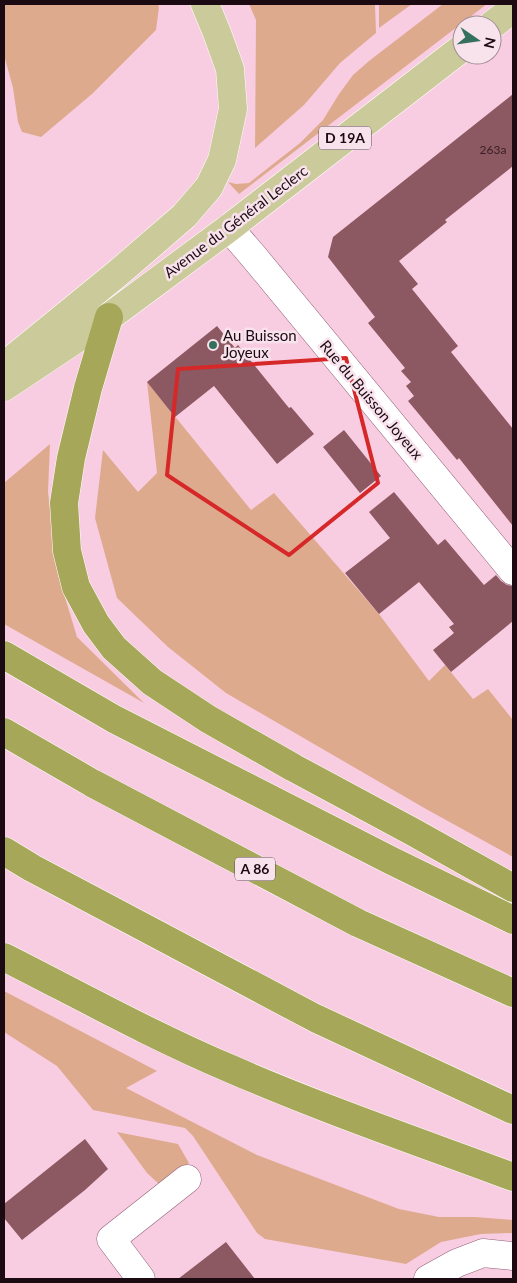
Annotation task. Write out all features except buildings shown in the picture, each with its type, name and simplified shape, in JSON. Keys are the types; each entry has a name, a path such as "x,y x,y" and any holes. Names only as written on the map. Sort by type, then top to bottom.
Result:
{"highway":[{"path":"109,317 86,395 71,458 64,503 67,551 76,587 96,624 114,648 152,682 208,719 513,888"},
{"path":"4,655 114,719 392,861 513,920"},
{"name":"A 86","path":"4,732 92,783 358,923 513,993"},
{"path":"4,851 32,868 314,1018 513,1110"},
{"path":"4,957 142,1028 231,1070 344,1116 513,1177"}],"main road":[{"path":"4,366 184,216 209,187 222,160 233,109 230,69 205,4"},
{"path":"502,17 513,8"},
{"name":"Avenue du Général Leclerc","path":"4,386 109,317 229,228 452,56"}],"street":[{"name":"Rue du Buisson Joyeux","path":"229,228 513,571"},
{"path":"141,1279 111,1239 187,1179"},
{"path":"428,1279 483,1253 513,1256"}],"highlighted area":[{"path":"346,358 378,483 289,555 167,475 178,369"}],"shaded area":[{"path":"4,4 158,4 159,7 156,30 92,94 41,137 22,132 18,122 13,88 4,55"},
{"path":"249,4 375,4 376,33 340,63 304,105 255,148 256,20"},
{"path":"379,4 412,4 379,28"},
{"path":"443,4 487,4 473,15 452,15 452,31 239,194 228,182 236,184 249,183 300,143 323,120 353,75"},
{"path":"147,382 251,510 274,493 379,614 429,681 445,665 473,699 488,689 513,720 513,857 226,693 168,647 117,598 95,518 103,450 138,492 157,473"},
{"path":"50,444 48,492 58,574 77,637 144,703 4,624 4,483"},
{"path":"4,991 157,1071 126,1088 257,1155 399,1209 439,1217 513,1220 513,1233 481,1234 441,1242 406,1264 265,1239 257,1233 193,1136 185,1128 93,1110 57,1066 4,1032"},
{"path":"117,1132 178,1144 189,1163 160,1185 147,1173"}],"place":[{"name":"Au Buisson Joyeux","path":"213,345"}]}
